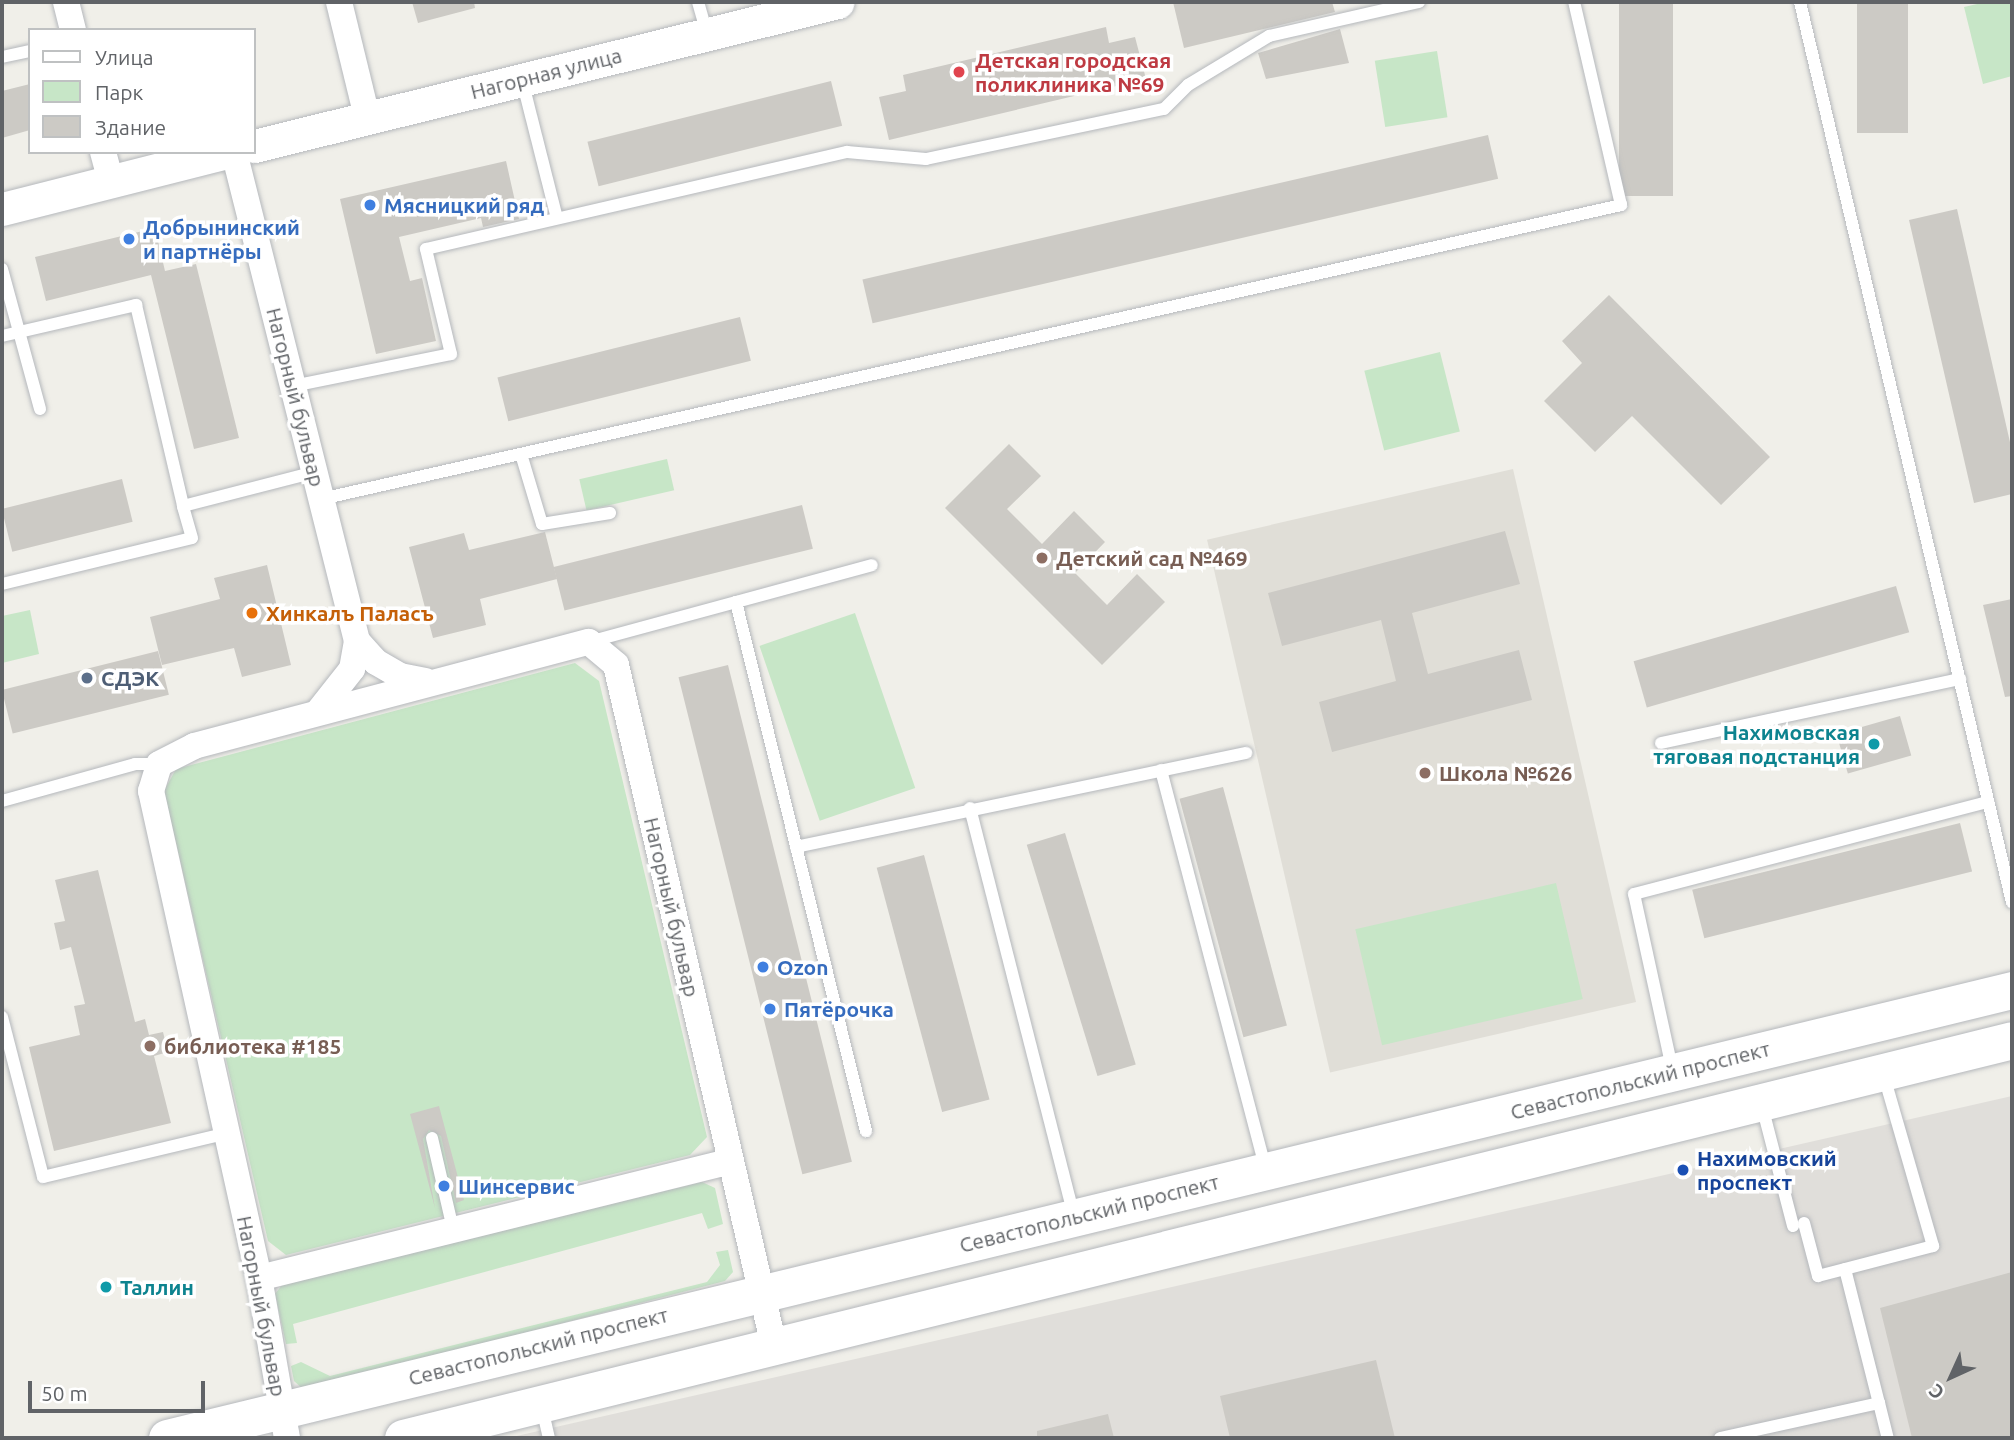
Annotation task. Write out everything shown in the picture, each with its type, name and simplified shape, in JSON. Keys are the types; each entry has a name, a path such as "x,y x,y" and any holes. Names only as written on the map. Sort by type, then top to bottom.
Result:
{"main road":[{"name":"Севастопольский проспект","path":"167,1438 284,1424 761,1293 2012,990"},
{"path":"403,1438 545,1422 774,1346 2012,1040"}],"street":[{"path":"66,2 72,28"},
{"path":"339,2 367,117"},
{"name":"Нагорная улица","path":"256,145 838,2"},
{"path":"2,209 107,167 212,154"},
{"name":"Нагорный бульвар","path":"235,154 357,641 352,669 317,712"},
{"path":"357,641 376,662 400,676 427,681"},
{"path":"159,764 194,746 427,681 590,642"},
{"name":"Нагорный бульвар","path":"590,642 616,666 774,1346"},
{"name":"Нагорный бульвар","path":"159,764 151,791 259,1278 284,1424"},
{"path":"259,1278 731,1161"}],"lane":[{"path":"698,2 707,34"},
{"path":"293,386 451,354 426,249 847,152 926,159 1164,109 1188,85 1269,36 1419,2"},
{"path":"321,499 1621,205 1574,2"},
{"path":"1800,2 2012,902"},
{"path":"2,57 28,51"},
{"path":"522,79 557,218"},
{"path":"2,269 40,410"},
{"path":"2,336 136,305 192,538 2,583"},
{"path":"521,454 542,524 610,513"},
{"path":"183,506 315,472"},
{"path":"590,642 872,565"},
{"path":"736,602 866,1131"},
{"path":"1661,743 1959,679"},
{"path":"796,847 970,808 1246,753"},
{"path":"2,802 135,764 159,764"},
{"path":"1161,770 1266,1170"},
{"path":"1673,1072 1634,894 1988,802"},
{"path":"970,808 1074,1217"},
{"path":"2,1017 43,1177 227,1133"},
{"path":"1761,1102 1798,1224 1818,1276 1933,1246 1883,1072"},
{"path":"432,1138 453,1229"},
{"path":"1846,1269 1888,1438"},
{"path":"1720,1438 1879,1403"}],"shaded area":[{"name":"Школа №626","path":"1513,469 1636,1002 1330,1073 1207,540"},
{"path":"2012,1096 2012,1438 508,1438 547,1429"}],"green space":[{"path":"1986,2 2012,2 2012,76 1983,84 1964,7"},
{"path":"1437,51 1447,117 1385,127 1375,61"},
{"path":"1440,352 1460,432 1384,450 1364,371"},
{"path":"667,459 674,490 587,510 579,479"},
{"path":"30,610 39,654 2,663 2,616"},
{"path":"855,613 915,788 820,821 760,646"},
{"path":"575,663 599,681 707,1137 690,1155 286,1255 268,1241 164,791 176,769"},
{"path":"1556,883 1583,999 1382,1045 1355,929"},
{"path":"702,1182 715,1188 723,1224 708,1229 702,1213 293,1324 297,1343 286,1344 275,1294 282,1285"},
{"path":"728,1250 733,1272 725,1281 304,1390 294,1381 291,1366 301,1362 330,1376 707,1282 720,1265 716,1252"}],"building":[{"path":"412,2 474,2 475,8 418,23"},
{"path":"1173,2 1332,2 1335,12 1184,48"},
{"path":"1619,2 1673,2 1673,196 1619,196"},
{"path":"1857,2 1908,2 1908,133 1857,133"},
{"path":"1106,27 1109,43 1135,37 1146,79 889,140 879,97 906,91 903,75"},
{"path":"1340,29 1349,63 1266,79 1258,53"},
{"path":"831,81 842,126 599,186 587,142"},
{"path":"28,84 28,131 2,138 2,91"},
{"path":"1488,135 1498,179 873,323 862,279"},
{"path":"506,161 519,219 483,227 481,218 399,237 410,281 422,278 436,341 376,354 340,199"},
{"path":"1957,209 2012,451 2012,494 1974,503 1909,220"},
{"path":"155,228 165,271 196,264 239,438 194,449 151,275 46,301 35,257"},
{"path":"1609,295 1770,457 1721,505 1632,416 1595,452 1544,401 1582,363 1562,341"},
{"path":"740,317 751,361 508,421 497,377"},
{"name":"Детский сад №469","path":"1009,444 1041,476 1007,509 1042,544 1074,511 1105,542 1075,573 1107,605 1137,574 1165,602 1102,665 945,508"},
{"path":"122,479 133,522 12,552 2,509"},
{"path":"802,505 813,549 564,611 554,567"},
{"path":"1505,531 1520,584 1412,613 1428,674 1519,650 1532,700 1332,752 1319,702 1396,681 1381,620 1282,646 1268,593"},
{"path":"545,532 557,579 480,599 486,625 433,638 409,547 464,533 469,550"},
{"path":"267,565 291,665 242,677 234,648 162,665 150,617 220,599 214,578"},
{"path":"1896,586 1909,632 1647,707 1634,661"},
{"path":"2012,599 2012,696 2005,697 1983,605"},
{"path":"158,651 169,695 13,734 2,690"},
{"path":"728,665 852,1162 802,1174 679,677"},
{"name":"Нахимовская тяговая подстанция","path":"1900,716 1911,755 1848,774 1837,734"},
{"path":"1223,787 1287,1026 1243,1037 1180,799"},
{"path":"1960,823 1972,872 1704,938 1692,890"},
{"path":"1065,833 1136,1064 1098,1076 1027,845"},
{"path":"924,855 989,1099 942,1112 877,868"},
{"path":"98,870 135,1022 145,1019 149,1035 163,1032 168,1052 154,1056 171,1123 54,1151 29,1047 80,1035 74,1006 85,1004 71,947 60,950 54,923 65,921 55,880"},
{"path":"439,1106 464,1200 456,1203 441,1136 429,1130 423,1139 435,1208 410,1114"},
{"path":"2012,1272 2012,1438 1912,1438 1880,1308"},
{"path":"1376,1360 1395,1438 1230,1438 1220,1396"},
{"path":"1108,1414 1114,1438 1037,1438 1037,1431"}],"place":[{"name":"Детская городская поликлиника №69","path":"959,72"},
{"name":"Мясницкий ряд","path":"370,205"},
{"name":"Добрынинский и партнёры","path":"129,239"},
{"name":"Детский сад №469","path":"1042,558"},
{"name":"Хинкалъ Паласъ","path":"252,613"},
{"name":"СДЭК","path":"87,678"},
{"name":"Нахимовская тяговая подстанция","path":"1874,744"},
{"name":"Школа №626","path":"1425,773"},
{"name":"Ozon","path":"763,967"},
{"name":"Пятёрочка","path":"770,1009"},
{"name":"библиотека #185","path":"150,1046"},
{"name":"Нахимовский проспект","path":"1683,1170"},
{"name":"Шинсервис","path":"444,1186"},
{"name":"Таллин","path":"106,1287"}]}
